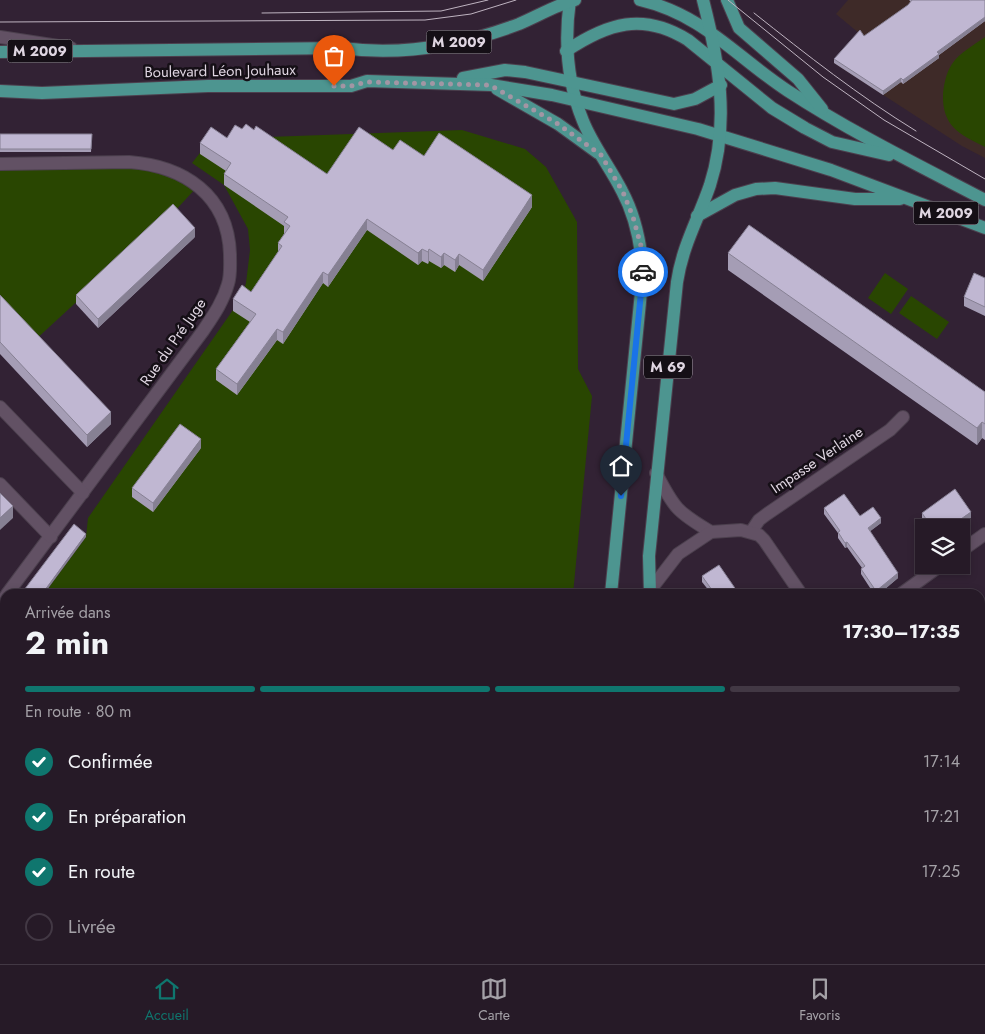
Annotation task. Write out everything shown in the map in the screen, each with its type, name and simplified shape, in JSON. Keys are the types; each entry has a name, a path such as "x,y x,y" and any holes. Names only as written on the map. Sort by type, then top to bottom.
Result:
{"main road":[{"name":"M 69","path":"571,0 566,51 570,81 583,121 623,192 633,217 641,246 643,272 611,589"},
{"name":"Boulevard Léon Jouhaux","path":"0,52 342,48 363,51 393,50 450,44 500,31 571,0"},
{"name":"M 2009","path":"640,0 681,13 712,33 785,89 828,116 985,200"},
{"name":"M 69","path":"651,589 649,556 656,473 679,268 684,247 710,183 721,135 721,85 712,33 702,0"},
{"path":"727,0 738,28 798,79 828,116"},
{"path":"566,51 585,38 610,27 636,23 673,31 688,40 772,108 832,142 904,158"},
{"path":"441,82 505,70 570,81 674,104 695,99 721,85"},
{"name":"Boulevard Léon Jouhaux","path":"0,91 42,93 208,86 351,86 367,82 441,82"},
{"name":"M 2009","path":"441,82 490,85 576,101 721,135 831,170 985,228"},
{"path":"490,85 558,124 601,155"},
{"path":"697,216 735,195 756,189 775,188 855,199 908,199"}],"street":[{"name":"Boulevard Léon Jouhaux","path":"0,37 80,50"},
{"name":"Rue du Pré Juge","path":"0,164 129,162 163,167 177,172 203,189 212,199 225,225 230,245 229,283 221,302 203,331 12,589"},
{"path":"0,407 83,493"},
{"name":"Impasse Verlaine","path":"751,532 763,517 890,430 903,417"},
{"path":"656,473 673,505 688,519 711,532 751,532 764,540 798,589"},
{"path":"0,484 50,537"},
{"path":"652,589 678,554 711,532"},
{"path":"970,545 985,534"},
{"path":"908,589 929,574"}],"shaded area":[{"path":"848,0 985,0 985,158 962,146 834,63 860,34 836,14"}],"green space":[{"path":"985,37 985,147 967,138 954,128 945,114 943,94 948,71 952,64 963,53"},
{"path":"462,130 525,149 546,167 577,222 578,369 592,396 573,589 48,589 86,537 88,518 242,297 246,283 250,250 248,229 224,185 192,163 211,139"},
{"path":"129,162 198,186 173,213 33,342 0,306 0,164"},
{"path":"885,273 908,289 891,314 868,298"},
{"path":"911,296 949,322 937,339 899,313"}],"building":[{"path":"912,0 985,0 985,17 937,52 939,54 903,80 901,78 883,91 834,59 860,30 864,36 908,5"},
{"path":"246,124 254,130 256,126 327,174 359,127 393,150 400,140 424,156 439,133 532,195 483,270 459,254 455,260 444,253 441,257 429,249 428,252 422,249 418,253 367,219 328,275 323,272 283,332 277,329 237,384 216,369 256,314 233,299 242,285 251,292 282,246 278,243 290,226 284,222 288,217 224,174 231,163 200,143 211,127 227,138 235,125 242,129"},
{"path":"0,134 92,134 91,149 0,149"},
{"path":"173,204 195,228 98,319 76,295"},
{"path":"749,225 985,392 985,424 982,422 977,428 728,253"},
{"path":"974,273 985,278 985,307 964,297"},
{"path":"0,295 111,412 87,435 0,342"},
{"path":"180,424 201,439 153,503 132,488"},
{"path":"955,489 971,512 961,519 926,519 922,513"},
{"path":"0,493 13,506 0,518"},
{"path":"844,494 860,516 873,507 881,518 868,528 898,573 878,589 875,589 861,569 865,566 847,542 845,543 838,532 840,531 824,508"},
{"path":"74,524 86,534 46,589 25,589"},
{"path":"719,565 736,589 711,589 702,576"}],"tram line":[{"path":"262,13 441,11 488,0"},
{"path":"0,22 425,20 471,14 516,0"},
{"path":"728,0 823,77 884,120 985,179"},
{"path":"754,13 814,60 916,131"}],"way so far":[{"path":"334,86 351,86 367,82 453,82 490,85 558,124 601,155 623,192 633,217 641,246 643,272"}],"route":[{"path":"621,496 643,272"}]}
